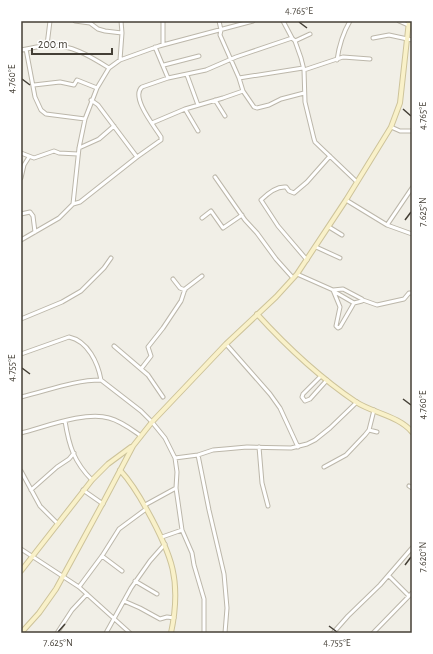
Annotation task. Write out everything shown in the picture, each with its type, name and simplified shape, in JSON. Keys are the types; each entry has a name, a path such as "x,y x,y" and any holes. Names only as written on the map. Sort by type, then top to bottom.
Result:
{"main road":[{"path":"21,633 48,601 63,576 133,446 152,422 226,344 297,274 329,227 391,127 400,103 410,40 409,23"},
{"path":"257,314 281,340 321,376 357,402 406,425 412,432"},
{"path":"21,571 83,490 108,464 133,446"},
{"path":"120,470 146,507 165,544 174,573 175,600 171,633"}],"street":[{"path":"47,45 50,21 54,21"},
{"path":"75,21 90,22 91,25 98,29 122,33"},
{"path":"120,60 122,33 121,21"},
{"path":"163,21 163,45"},
{"path":"219,21 221,30 220,35 240,78 243,91 254,107 257,108 269,105 281,98 304,93"},
{"path":"73,204 78,154 85,119 91,100 109,68 120,60 155,47 253,21"},
{"path":"283,21 294,40 304,69 304,93 311,131 315,142 357,182"},
{"path":"337,60 338,51 345,30 350,21"},
{"path":"399,21 409,23"},
{"path":"21,240 59,218 73,204 80,202 162,139 140,105 139,89 168,78 206,70 231,59 310,34"},
{"path":"373,38 390,35 410,40"},
{"path":"21,50 47,45 78,50 109,68"},
{"path":"155,47 164,65 168,78"},
{"path":"26,49 35,97 41,110 46,114 85,119"},
{"path":"164,65 198,56"},
{"path":"240,78 304,69 343,57 370,59"},
{"path":"188,75 198,105"},
{"path":"34,86 60,82 74,85 77,80 97,88"},
{"path":"152,123 185,109 243,91"},
{"path":"91,100 98,105 137,157"},
{"path":"215,100 225,116"},
{"path":"185,109 198,131"},
{"path":"79,148 99,139 114,126"},
{"path":"391,127 400,130 412,131"},
{"path":"21,153 29,157 36,158 54,151 59,153 78,154"},
{"path":"307,260 278,226 261,200 280,187 286,187 289,191 294,193 307,182 330,156"},
{"path":"21,178 24,165 29,157"},
{"path":"215,177 242,215 276,259 293,278"},
{"path":"387,225 412,188"},
{"path":"346,200 387,225 412,234"},
{"path":"202,218 211,211 223,228 242,215"},
{"path":"21,214 30,212 33,216 35,232"},
{"path":"329,227 342,235"},
{"path":"316,247 340,258"},
{"path":"21,318 62,302 81,291 104,268 111,258"},
{"path":"297,274 334,291 354,304"},
{"path":"141,369 151,356 148,347 181,301 185,290 202,276"},
{"path":"174,279 180,288 185,290"},
{"path":"334,291 343,289 362,300 377,305 404,299 409,293 412,293"},
{"path":"334,291 340,307 336,326 338,328 354,304 362,300"},
{"path":"21,354 72,337 93,356 101,380 141,411 165,438 175,458 177,472 176,488 182,530 192,553 202,593 204,633"},
{"path":"226,344 270,394 280,408 298,447"},
{"path":"114,346 141,369 157,386 163,397"},
{"path":"321,376 303,394 302,397 305,401 310,399 327,380"},
{"path":"21,397 79,382 101,380"},
{"path":"175,458 198,455 225,448 298,447 315,440 343,417 357,402"},
{"path":"324,467 346,455 369,430 374,410"},
{"path":"21,433 65,421 94,416 108,417 118,421 141,436"},
{"path":"65,421 69,445 74,453 77,463 92,480"},
{"path":"369,430 377,432"},
{"path":"259,447 262,483 268,506"},
{"path":"31,490 56,467 68,460 74,453"},
{"path":"198,455 224,574 227,608 225,633"},
{"path":"21,471 40,506 58,524"},
{"path":"79,587 102,556 119,529 146,507 176,488"},
{"path":"83,490 103,504"},
{"path":"162,537 182,530"},
{"path":"106,633 135,581 165,544"},
{"path":"333,633 348,616 389,576 412,548"},
{"path":"21,549 79,587 130,633"},
{"path":"102,556 122,571"},
{"path":"373,633 411,595 389,576"},
{"path":"135,581 157,594"},
{"path":"57,633 72,610 87,594"},
{"path":"124,601 160,619 167,617 174,618"}]}
